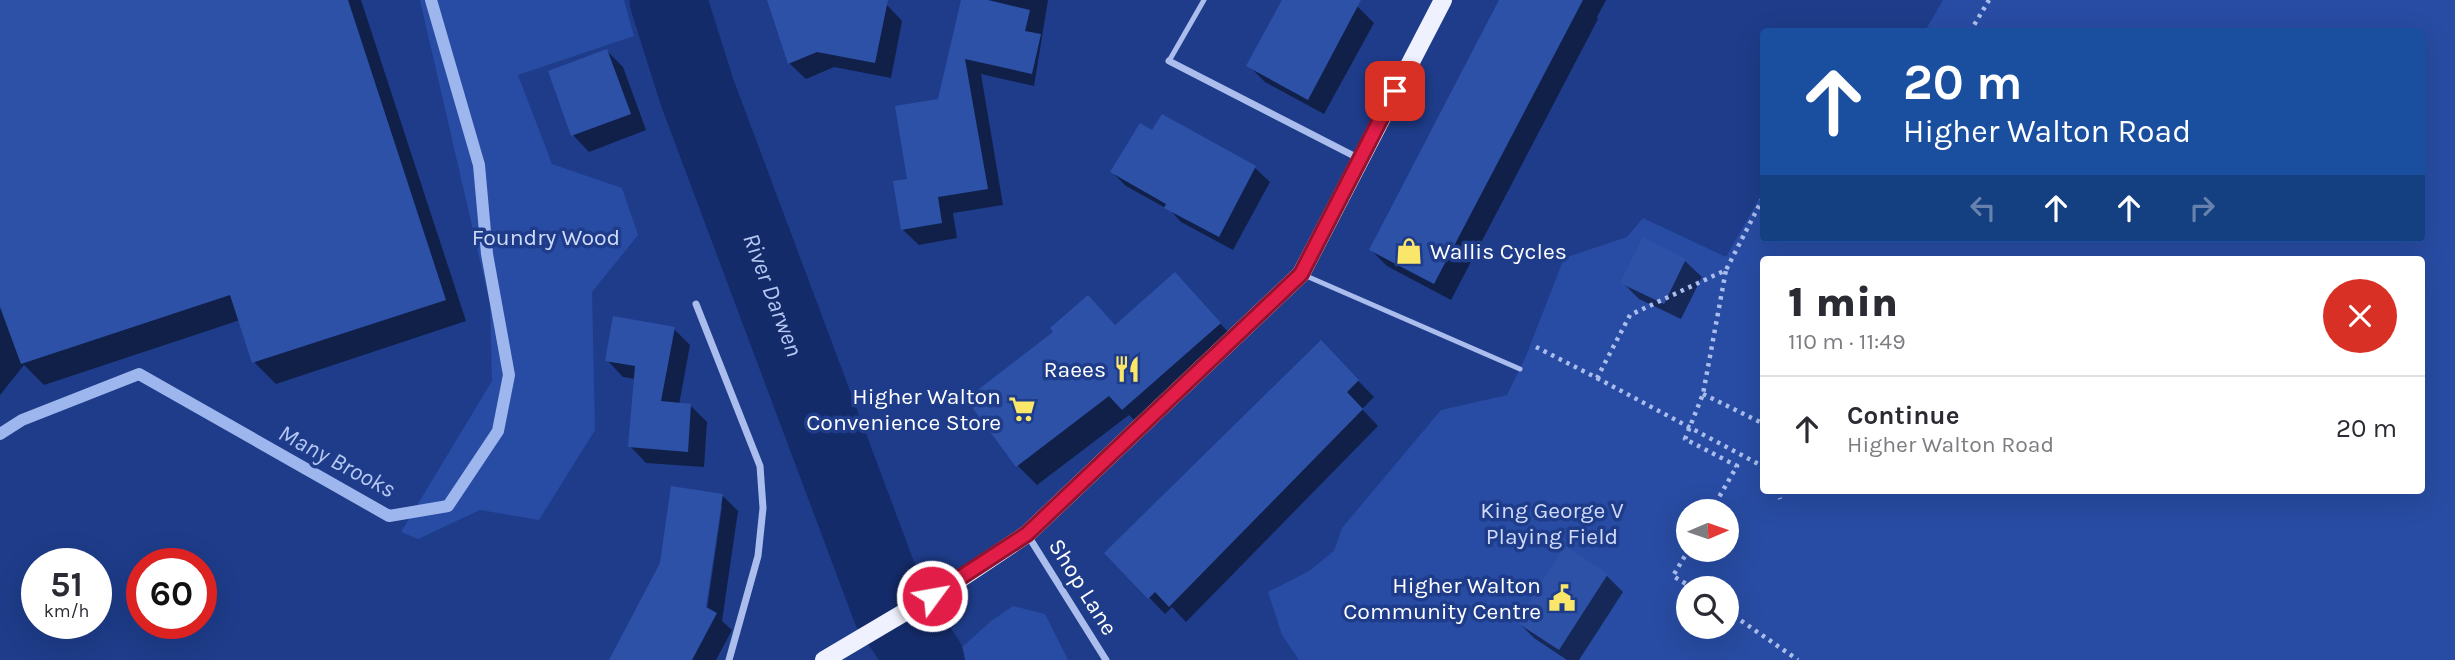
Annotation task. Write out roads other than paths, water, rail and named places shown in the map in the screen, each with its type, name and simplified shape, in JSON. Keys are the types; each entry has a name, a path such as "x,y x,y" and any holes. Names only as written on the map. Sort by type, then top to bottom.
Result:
{"main road":[{"path":"824,660 954,583 1027,534 1301,274 1443,0"}],"street":[{"path":"1169,61 1359,159"},
{"path":"696,304 760,466 762,508 758,556 729,660"},
{"name":"Shop Lane","path":"1027,534 1106,660"}],"lane":[{"path":"1169,61 1204,0"},
{"path":"1301,274 1520,369"}],"waterway":[{"name":"Many Brooks","path":"0,434 22,420 139,374 389,516 448,506 498,431 509,375 487,254 479,165 431,0"},
{"name":"River Darwen","path":"668,0 697,92 891,610 926,660"}],"place":[{"name":"Wallis Cycles","path":"1409,251"},
{"name":"Raees","path":"1127,369"},
{"name":"Higher Walton Convenience Store","path":"1022,409"},
{"name":"Higher Walton Community Centre","path":"1562,598"}],"park label":[{"name":"Foundry Wood","path":"546,237"},
{"name":"King George V Playing Field","path":"1552,523"}]}
